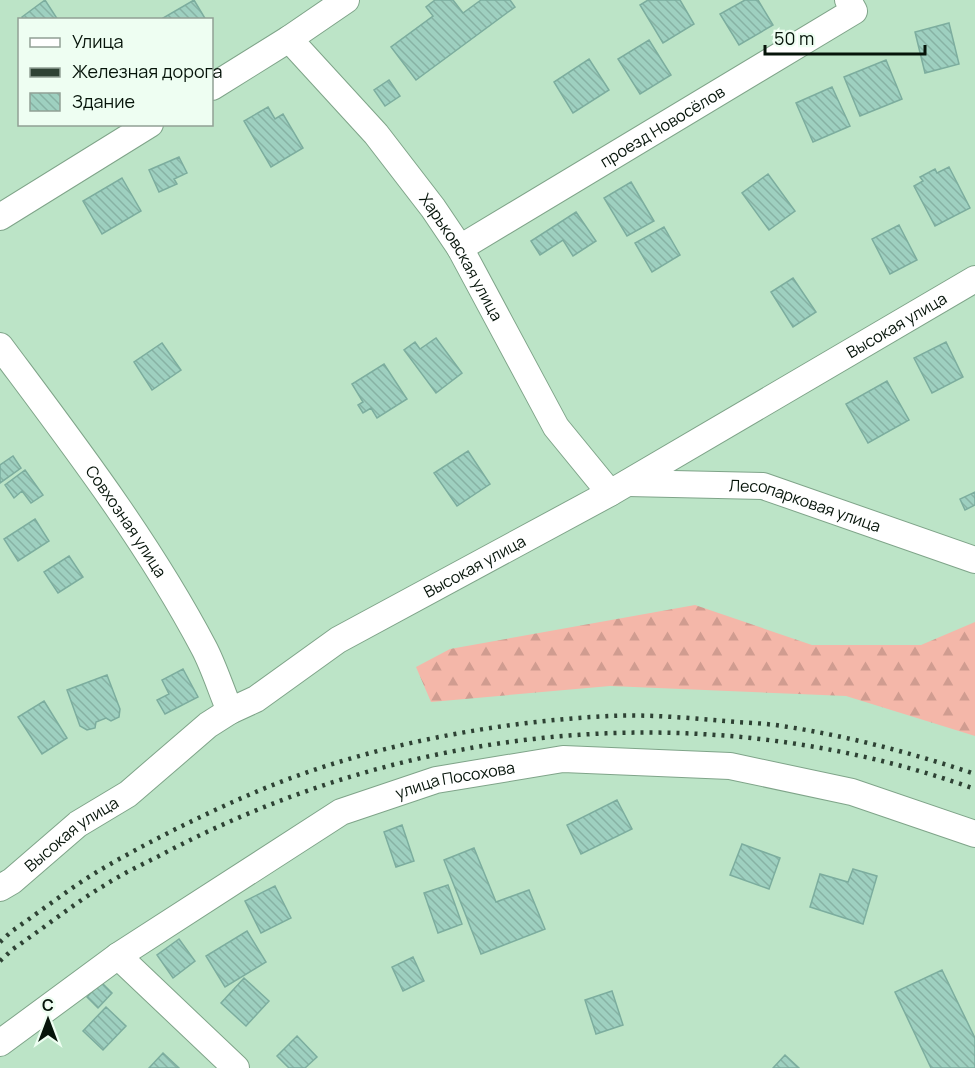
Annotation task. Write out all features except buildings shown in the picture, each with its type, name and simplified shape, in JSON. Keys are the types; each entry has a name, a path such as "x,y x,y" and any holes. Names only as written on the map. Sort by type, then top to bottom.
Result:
{"street":[{"path":"213,86 346,0"},
{"name":"проезд Новосёлов","path":"460,248 854,11 848,0"},
{"name":"Харьковская улица","path":"289,39 376,134 433,208 460,248 556,427 619,488"},
{"path":"0,217 147,126"},
{"name":"Высокая улица","path":"0,888 12,881 78,824 129,794 208,725 230,711 256,699 338,640 619,488 975,279"},
{"name":"Совхозная улица","path":"0,346 112,497 163,576 205,650 230,711"},
{"name":"Лесопарковая улица","path":"619,488 763,486 975,560"},
{"name":"улица Посохова","path":"0,1043 118,956 341,812 436,780 563,759 730,766 852,792 975,834"},
{"path":"118,956 236,1068"}],"green space":[{"path":"695,605 812,645 921,645 975,622 975,736 846,696 610,686 431,702 416,667 450,649"}],"railway":[{"path":"0,942 12,931 100,870 155,839 232,802 293,777 336,763 381,750 472,731 564,719 623,716 775,725 904,752 975,774"},
{"path":"0,961 13,949 111,881 255,811 355,776 457,751 560,736 665,733 769,740 873,759 975,789"}]}
